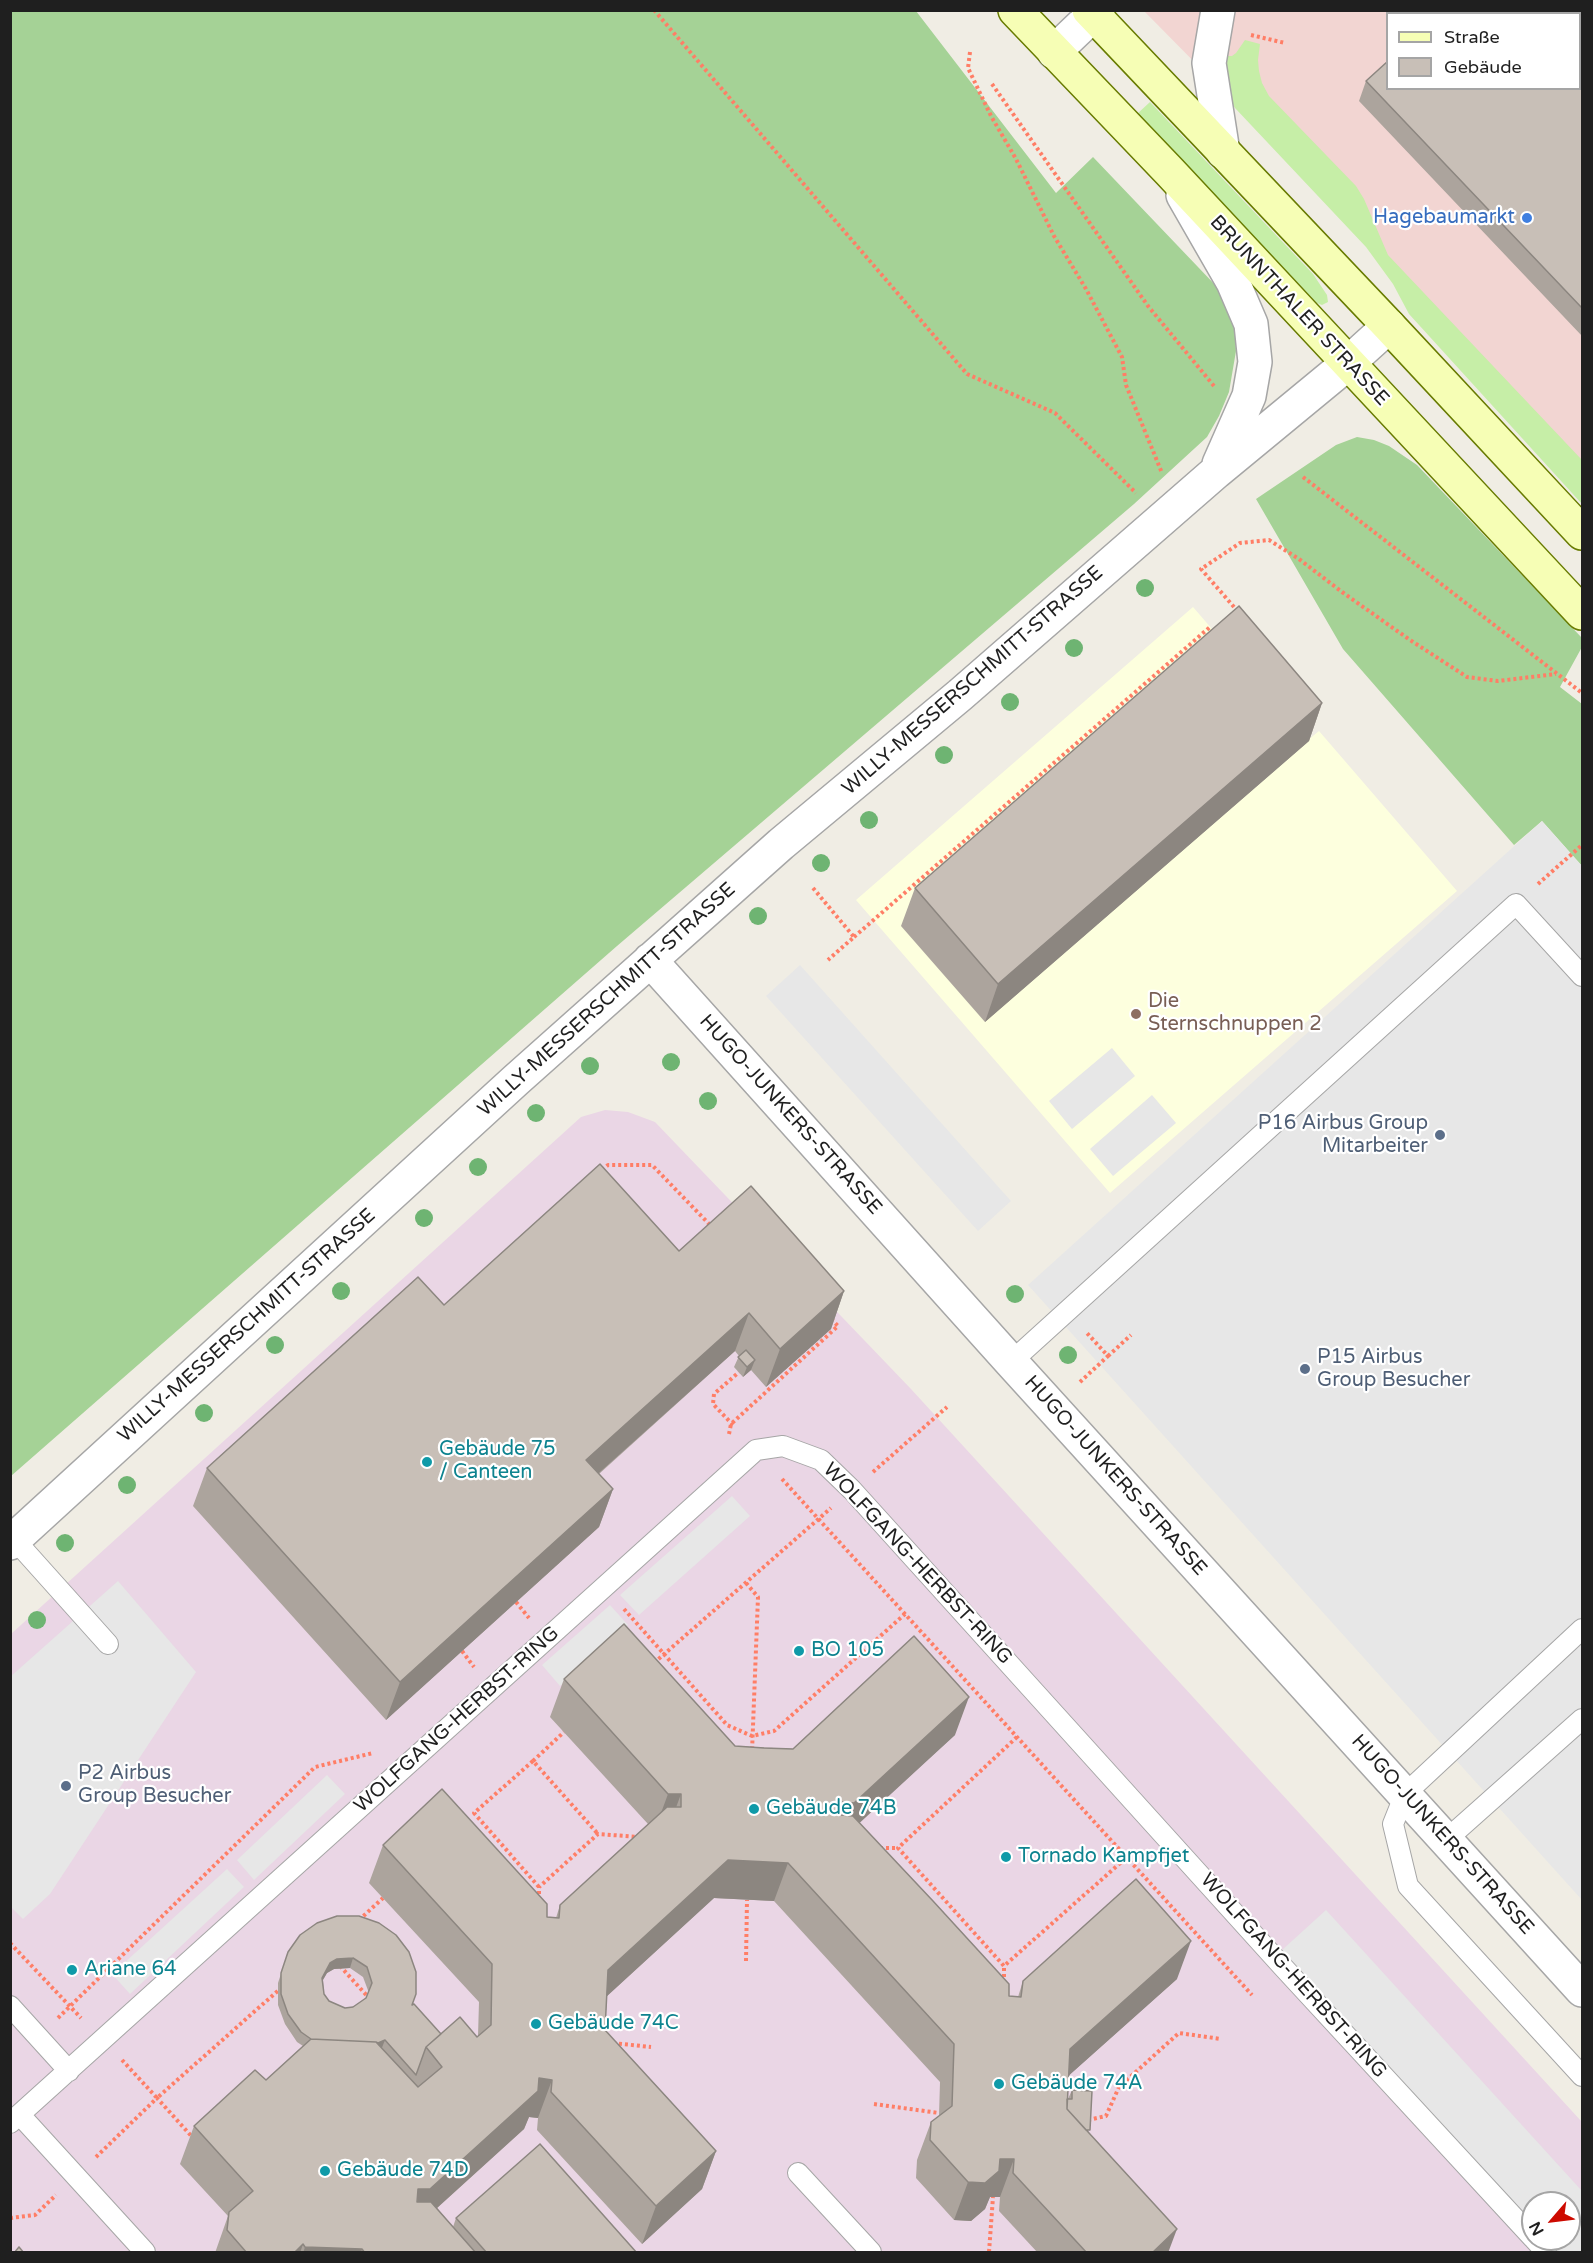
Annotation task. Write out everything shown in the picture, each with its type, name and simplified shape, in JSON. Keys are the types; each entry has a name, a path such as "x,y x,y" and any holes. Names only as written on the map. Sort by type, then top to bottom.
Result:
{"main road":[{"name":"BRUNNTHALER STRASSE","path":"1015,10 1170,172 1582,613"},
{"path":"1093,12 1582,533"}],"street":[{"path":"1218,10 1209,63 1223,152"},
{"path":"1054,52 1093,12"},
{"name":"WILLY-MESSERSCHMITT-STRASSE","path":"1170,172 1233,282 1251,324 1255,362 1249,396 1216,471"},
{"name":"WILLY-MESSERSCHMITT-STRASSE","path":"12,1541 516,1080 781,844 960,695 1216,471 1347,364 1389,326"},
{"name":"HUGO-JUNKERS-STRASSE","path":"650,960 1011,1362 1582,1990"}],"lane":[{"path":"1011,1362 1516,904 1582,976"},
{"name":"WOLFGANG-HERBST-RING","path":"15,2119 756,1450 783,1446 821,1460 852,1490 1275,1958 1521,2226"},
{"path":"12,1541 108,1644"},
{"path":"1582,1629 1405,1794 1393,1824 1408,1886 1582,2076"},
{"path":"1446,1840 1582,1719"},
{"path":"10,2006 69,2071"},
{"path":"15,2119 76,2176 145,2253"},
{"path":"798,2173 871,2253"}],"path":[{"path":"654,10 967,374 1054,413 1170,512"},
{"path":"1393,10 1422,10"},
{"path":"970,52 968,68 991,116 1016,159 1054,236 1122,357 1130,394 1154,456 1170,512"},
{"path":"992,84 1148,306 1218,391"},
{"path":"1303,477 1582,693"},
{"path":"1234,607 1201,569 1240,543 1269,540 1299,558 1342,592 1467,677 1498,681 1556,674"},
{"path":"828,960 1210,627"},
{"path":"1516,904 1582,845"},
{"path":"813,888 854,937"},
{"path":"599,1173 608,1165 652,1165 712,1227 721,1223"},
{"path":"727,1442 731,1424 838,1326 822,1310"},
{"path":"1067,1311 1108,1356"},
{"path":"1080,1382 1131,1335"},
{"path":"739,1372 714,1394 713,1404 1252,1995"},
{"path":"647,1669 947,1407"},
{"path":"746,1583 758,1598 751,1756"},
{"path":"605,1588 727,1725 752,1736 774,1731 904,1614"},
{"path":"516,1602 531,1619 523,1626"},
{"path":"462,1651 476,1669"},
{"path":"466,1821 564,1732"},
{"path":"875,1848 898,1848 1017,1737"},
{"path":"37,2036 315,1767 377,1752"},
{"path":"533,1761 598,1834 644,1837"},
{"path":"474,1813 539,1887 539,1910"},
{"path":"539,1887 598,1834"},
{"path":"898,1848 1004,1966 1003,1989"},
{"path":"1004,1966 1127,1857"},
{"path":"356,1922 383,1898"},
{"path":"746,1962 747,1900"},
{"path":"333,1958 370,2000"},
{"path":"10,2218 34,2215 157,2098 282,1988"},
{"path":"1087,2120 1106,2116 1119,2087 1179,2033 1221,2038"},
{"path":"604,2042 651,2047"},
{"path":"157,2098 201,2146"},
{"path":"874,2104 939,2113"},
{"path":"988,2253 993,2197"}],"shaded area":[{"path":"1144,11 1582,11 1582,468 1288,157"},
{"name":"Die Sternschnuppen 2","path":"1193,607 1308,740 1319,731 1457,891 1110,1193 856,900"},
{"name":"P15 Airbus Group Besucher","path":"1542,821 1582,866 1582,1900 1028,1285"},
{"path":"800,965 1011,1201 978,1231 766,996"},
{"path":"1112,1048 1135,1076 1072,1129 1049,1101"},
{"path":"1152,1095 1176,1123 1113,1176 1090,1149"},
{"path":"605,1110 628,1112 655,1122 911,1389 1582,2122 1582,2252 11,2252 11,1634 581,1117"},
{"path":"732,1496 750,1516 639,1615 620,1595"},
{"name":"P2 Airbus Group Besucher","path":"118,1581 196,1672 50,1894 23,1919 10,1906 10,1677"},
{"path":"610,1605 628,1625 560,1686 542,1665"},
{"path":"327,1775 345,1794 254,1880 237,1860"},
{"path":"227,1869 244,1887 130,1994 112,1974"},
{"path":"1326,1910 1582,2191 1582,2252 1556,2251 1581,2251 1581,2191 1521,2191 1521,2213 1282,1950"}],"green space":[{"path":"11,11 916,11 1056,193 1093,157 1219,289 1235,332 1236,351 1229,392 1207,437 1134,504 617,946 11,1476"},
{"path":"1245,40 1260,44 1259,71 1269,96 1356,186 1388,255 1582,460 1582,504 1409,314 1393,284 1366,247 1235,108 1226,94 1219,56 1232,56"},
{"path":"1150,102 1313,274 1327,295 1328,302 1322,305 1317,303 1137,114"},
{"path":"1357,437 1389,446 1417,465 1582,638 1582,647 1560,687 1582,704 1582,866 1542,821 1514,845 1343,649 1256,499 1336,445"}],"building":[{"name":"Hagebaumarkt","path":"1440,10 1582,10 1582,308 1366,81 1386,63 1386,90 1581,90 1581,12 1438,12"},
{"path":"1239,606 1322,703 998,984 915,888"},
{"name":"Gebäude 75 / Canteen","path":"600,1164 679,1251 751,1186 844,1291 780,1349 749,1313 586,1460 613,1489 400,1682 207,1468 418,1277 444,1305"},
{"path":"746,1350 755,1360 747,1367 738,1357"},
{"path":"624,1624 735,1746 764,1748 793,1749 914,1636 969,1697 854,1803 842,1802 841,1815 853,1816 933,1901 1009,1984 1009,1996 1021,1997 1023,1981 1136,1879 1191,1941 1070,2049 1067,2109 1177,2229 1152,2253 1087,2253 1013,2173 1014,2159 1000,2159 999,2171 985,2183 968,2182 930,2140 931,2122 952,2106 954,2044 788,1863 728,1860 608,1970 605,2030 716,2151 656,2206 551,2092 552,2080 539,2078 538,2091 430,2189 418,2189 417,2202 431,2202 476,2253 365,2253 362,2249 305,2247 303,2244 294,2253 247,2253 227,2230 229,2212 253,2191 194,2126 255,2070 266,2080 311,2039 376,2042 418,2087 442,2067 426,2047 460,2017 477,2037 491,2025 492,1964 383,1845 442,1789 547,1904 547,1917 559,1918 560,1905 667,1807 681,1807 681,1794 668,1794 564,1679"},
{"path":"337,1916 359,1916 379,1923 396,1935 409,1952 416,1972 416,1994 412,2005 414,2004 441,2034 426,2047 416,2075 385,2040 378,2043 311,2039 301,2032 288,2014 281,1994 281,1973 288,1952 300,1935 317,1923","holes":["353,1958 367,1967 372,1983 366,1998 353,2007 345,2008 329,2001 324,1994 322,1978 330,1963 337,1959"]},
{"path":"1072,2090 1092,2091 1090,2130 1086,2130 1067,2109 1067,2099 1072,2099"},
{"path":"540,2144 637,2253 487,2253 456,2218"},
{"path":"19,2247 24,2253 14,2253"}],"place":[{"name":"Hagebaumarkt","path":"1527,218"},
{"name":"Die Sternschnuppen 2","path":"1136,1014"},
{"name":"P16 Airbus Group Mitarbeiter","path":"1440,1135"},
{"name":"P15 Airbus Group Besucher","path":"1305,1369"},
{"name":"Gebäude 75 / Canteen","path":"427,1462"},
{"name":"BO 105","path":"799,1651"},
{"name":"P2 Airbus Group Besucher","path":"66,1786"},
{"name":"Gebäude 74B","path":"754,1809"},
{"name":"Tornado Kampfjet","path":"1006,1857"},
{"name":"Ariane 64","path":"72,1970"},
{"name":"Gebäude 74C","path":"536,2024"},
{"name":"Gebäude 74A","path":"999,2084"},
{"name":"Gebäude 74D","path":"325,2171"}]}
